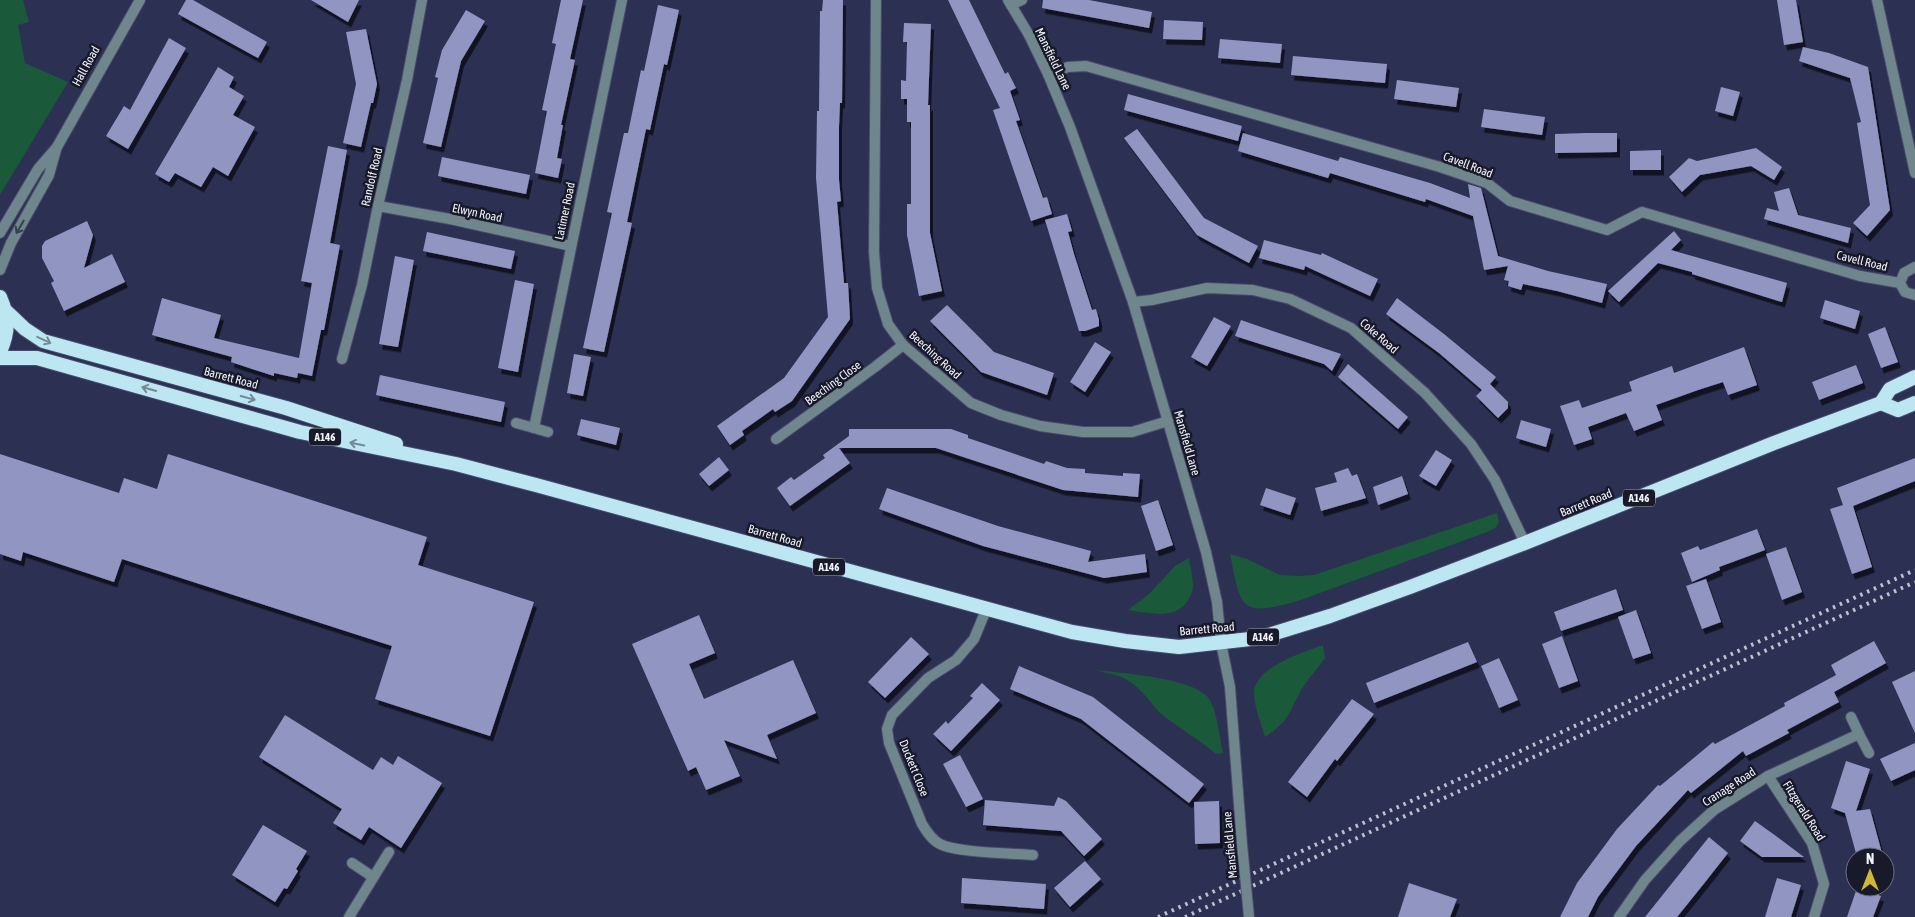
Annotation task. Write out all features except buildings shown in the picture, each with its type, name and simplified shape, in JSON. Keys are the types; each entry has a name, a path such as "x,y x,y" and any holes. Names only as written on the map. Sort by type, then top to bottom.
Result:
{"highway":[{"name":"A146","path":"0,297 6,311 7,337 0,352"},
{"name":"Barrett Road","path":"6,311 25,329 43,341 292,410 456,464 1072,632 1125,641 1179,647 1259,638 1330,616 1526,543 1774,443 1881,403 1890,389 1915,377"},
{"name":"Barrett Road","path":"0,358 36,358 300,432 456,464"},
{"path":"1881,403 1898,410 1915,403"}],"street":[{"name":"Hall Road","path":"0,233 38,169 57,147 140,0"},
{"name":"Randolf Road","path":"342,359 362,285 407,80 422,0"},
{"name":"Latimer Road","path":"534,428 622,0"},
{"name":"Beeching Road","path":"876,0 874,252 877,288 888,324 903,345 970,403 1002,415 1040,426 1083,432 1132,432 1168,421"},
{"path":"1010,2 1022,0"},
{"path":"1876,0 1915,174"},
{"name":"Mansfield Lane","path":"1010,2 1048,74 1070,127 1134,302 1210,568 1217,602 1221,643 1230,687 1249,917"},
{"name":"Cavell Road","path":"1048,74 1068,67 1086,66 1488,183 1510,202 1607,230 1642,212 1860,276 1900,283"},
{"name":"Hall Road","path":"0,270 11,243 49,175 57,147"},
{"name":"Elwyn Road","path":"378,206 450,219 571,246"},
{"name":"Cavell Road","path":"1900,283 1904,273 1915,267"},
{"name":"Cavell Road","path":"1900,283 1905,292 1915,295"},
{"name":"Coke Road","path":"1134,302 1207,288 1252,290 1290,298 1351,328 1425,393 1471,444 1495,480 1526,543"},
{"name":"Beeching Close","path":"776,439 875,368 903,345"},
{"path":"516,423 548,432"},
{"name":"Duckett Close","path":"986,610 974,639 956,660 928,678 892,715 887,729 889,743 922,824 929,836 941,845 960,849 1033,855"},
{"path":"1851,716 1869,753"},
{"name":"Cranage Road","path":"1619,917 1645,880 1680,841 1714,810 1768,776 1859,734"},
{"name":"Fitzgerald Road","path":"1768,776 1812,843 1824,884 1814,917"},
{"path":"349,917 389,852"},
{"path":"352,863 373,877"}],"green space":[{"path":"0,0 23,0 29,22 18,25 25,63 68,82 0,195"},
{"path":"1497,513 1499,523 1495,528 1487,532 1298,601 1279,606 1254,608 1246,604 1241,598 1237,587 1230,554 1247,559 1280,575 1314,575"},
{"path":"1189,558 1193,587 1183,607 1177,611 1161,614 1128,610 1149,594 1175,566"},
{"path":"1323,645 1325,658 1303,688 1287,718 1265,737 1255,703 1254,692 1256,683 1271,668"},
{"path":"1096,670 1158,678 1190,686 1203,693 1210,700 1215,712 1223,753 1216,754 1165,717 1129,681"}],"railway":[{"path":"1158,917 1915,570"},
{"path":"1185,917 1915,582"}]}
